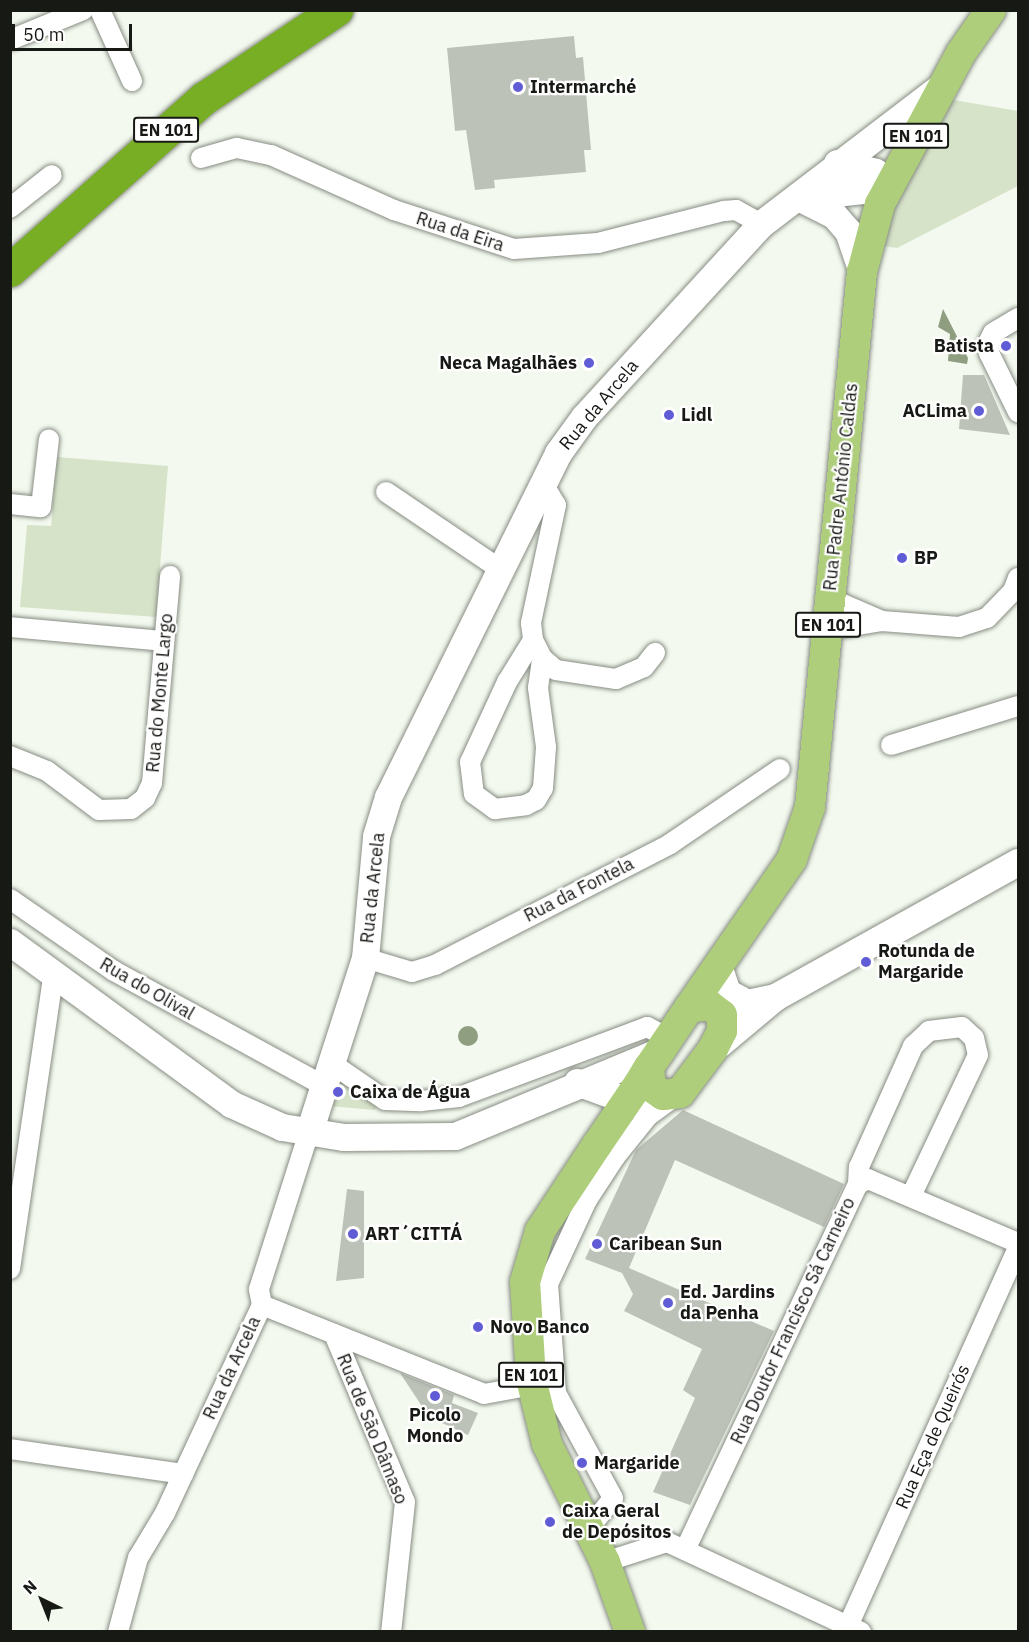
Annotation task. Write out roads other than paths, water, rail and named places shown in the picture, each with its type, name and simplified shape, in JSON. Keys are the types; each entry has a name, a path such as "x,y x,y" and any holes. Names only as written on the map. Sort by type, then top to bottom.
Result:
{"highway":[{"name":"EN 101","path":"10,244 197,84 299,10"},
{"name":"EN 101","path":"10,270 204,98 336,10"}],"main road":[{"path":"960,10 961,53"},
{"name":"EN 101","path":"889,187 961,53 991,10"},
{"name":"Rua Padre António Caldas","path":"719,1009 722,963 792,859 810,807 862,272 889,187"},
{"path":"645,1104 659,1052 719,1009"},
{"name":"EN 101","path":"630,1632 605,1562 547,1444 533,1385 525,1282 540,1231 645,1104 713,1049 722,1031 719,1009"}],"street":[{"path":"10,40 83,10"},
{"path":"100,10 132,81"},
{"name":"Rua da Arcela","path":"118,1632 138,1558 183,1474 262,1305 259,1289 365,958 376,836 388,797 501,570 542,482 584,417 761,224 798,197 837,163 943,85"},
{"name":"Rua da Eira","path":"201,158 237,148 271,155 394,210 514,249 598,243 724,211 736,210 761,224"},
{"path":"837,163 875,172 889,187"},
{"path":"10,208 52,175"},
{"path":"798,197 889,187"},
{"path":"798,197 834,215 848,231 862,272"},
{"path":"1018,318 993,333 988,343 988,353 1018,411"},
{"path":"10,504 42,507 50,439"},
{"path":"542,482 556,505 556,520 531,623 533,640 542,658 556,670 616,679 644,667 655,653"},
{"path":"386,492 501,570"},
{"name":"Rua do Monte Largo","path":"10,756 47,771 99,810 131,809 145,798 152,783 170,576"},
{"path":"828,630 882,621 968,624 987,618 1013,591 1018,578"},
{"path":"831,599 882,621"},
{"path":"10,627 163,641"},
{"path":"533,640 507,682 470,762 474,794 495,809 526,805 536,800 543,788 546,747 538,688 542,658"},
{"path":"891,745 1018,705"},
{"name":"Rua da Fontela","path":"365,958 412,972 435,964 670,844 780,769"},
{"path":"713,1049 776,997 1018,862"},
{"name":"Rua do Olival","path":"10,899 114,971 385,1100 421,1101 459,1097 647,1027 659,1052"},
{"path":"10,942 53,977 231,1104 282,1128 344,1137 455,1136 578,1083 659,1052"},
{"path":"10,1269 53,977"},
{"path":"719,1009 776,997"},
{"path":"858,1184 859,1167 913,1046 929,1031 962,1027 974,1038 978,1055 911,1196"},
{"path":"578,1083 645,1104 648,1116 615,1157 587,1200 548,1284 556,1393 613,1498 589,1528"},
{"name":"Rua Doutor Francisco Sá Carneiro","path":"686,1551 858,1184 868,1179 1018,1243"},
{"name":"Rua Eça de Queirós","path":"855,1629 1018,1248"},
{"path":"262,1305 484,1394 533,1385"},
{"name":"Rua de São Dâmaso","path":"334,1334 405,1502 391,1632"},
{"path":"10,1449 183,1474"},
{"path":"605,1562 667,1542 855,1629"}],"place":[{"name":"Intermarché","path":"518,87"},
{"name":"Batista","path":"1006,346"},
{"name":"Neca Magalhães","path":"589,363"},
{"name":"ACLima","path":"979,411"},
{"name":"Lidl","path":"669,415"},
{"name":"BP","path":"902,558"},
{"name":"Rotunda de Margaride","path":"866,962"},
{"name":"Caixa de Água","path":"338,1092"},
{"name":"ART´CITTÁ","path":"353,1234"},
{"name":"Caribean Sun","path":"597,1244"},
{"name":"Ed. Jardins da Penha","path":"668,1303"},
{"name":"Novo Banco","path":"478,1327"},
{"name":"Picolo Mondo","path":"435,1396"},
{"name":"Margaride","path":"582,1463"},
{"name":"Caixa Geral de Depósitos","path":"550,1522"}]}
